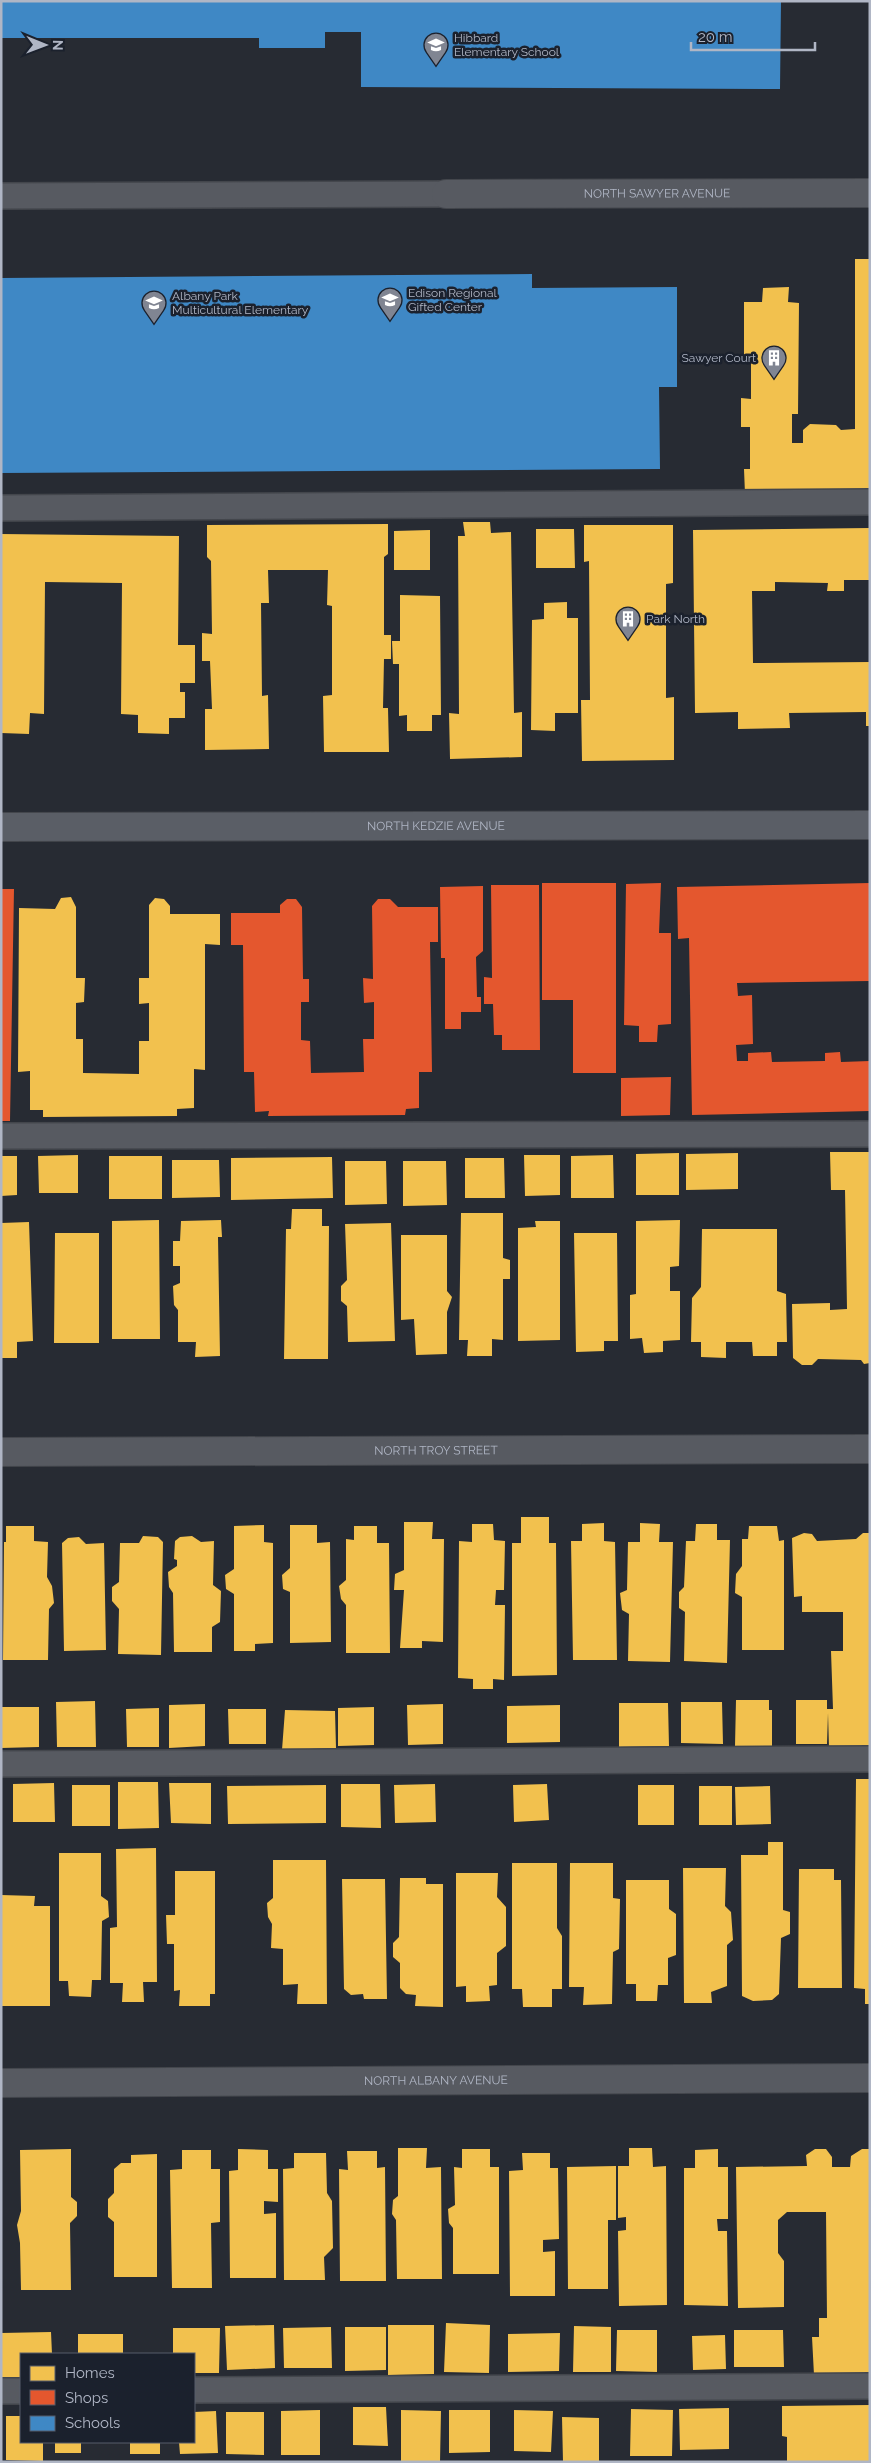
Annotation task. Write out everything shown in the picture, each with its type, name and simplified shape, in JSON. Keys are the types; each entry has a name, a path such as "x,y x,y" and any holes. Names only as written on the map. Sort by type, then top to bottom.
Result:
{"main road":[{"name":"NORTH KEDZIE AVENUE","path":"1,827 870,824"}],"street":[{"name":"NORTH SAWYER AVENUE","path":"446,194 870,193"},
{"name":"NORTH TROY STREET","path":"1,1452 870,1449"},
{"name":"NORTH ALBANY AVENUE","path":"1,2083 870,2078"}],"lane":[{"path":"1,196 446,194"},
{"path":"1,508 870,502"},
{"path":"1,1136 870,1134"},
{"path":"1,1764 870,1759"},
{"path":"195,2390 870,2386"},
{"path":"1,2391 20,2391"}],"building: Homes":[{"name":"Sawyer Court","path":"855,259 870,259 870,494 745,494 744,469 750,469 750,427 741,427 741,398 751,399 751,360 744,360 744,302 762,302 763,288 789,287 788,302 799,303 798,414 792,414 792,443 803,443 803,430 810,424 836,425 841,430 855,429"},
{"path":"463,522 490,522 491,533 511,532 514,713 522,712 522,757 450,759 449,713 459,714 458,536 465,536"},
{"path":"388,524 388,554 384,557 384,635 391,635 391,659 384,659 383,708 388,708 389,752 324,752 323,696 332,695 332,606 327,605 328,570 268,570 269,603 261,603 262,696 268,695 269,749 205,750 205,709 212,709 210,661 202,661 202,633 212,634 211,561 207,557 207,525"},
{"name":"Park North","path":"584,525 673,525 673,583 666,584 666,698 674,697 674,760 582,761 581,700 590,700 589,561 584,562"},
{"path":"870,528 870,580 844,580 844,591 827,591 828,583 775,582 775,591 752,591 753,663 870,662 870,726 866,726 866,712 789,713 790,728 738,729 738,712 695,713 693,530"},
{"path":"536,529 574,529 575,568 536,568"},
{"path":"430,530 430,570 394,570 394,531"},
{"path":"1,534 179,536 178,645 195,645 195,683 180,683 180,692 185,692 185,718 169,718 169,734 138,733 138,715 121,714 122,583 45,582 44,714 30,713 29,734 1,733"},
{"path":"400,595 440,596 441,715 432,715 432,731 407,731 407,715 399,716 399,664 393,664 392,641 400,641"},
{"path":"567,602 567,618 578,618 578,713 555,713 555,731 531,730 532,620 544,619 544,603"},
{"path":"71,897 76,907 76,978 85,978 84,1002 76,1003 76,1039 83,1039 83,1073 139,1074 139,1041 149,1041 149,1003 139,1004 139,978 149,978 149,905 155,898 164,899 170,906 170,914 220,914 220,945 205,944 205,1070 194,1069 194,1108 177,1109 177,1116 43,1117 43,1110 30,1110 30,1071 18,1072 19,908 55,909 61,898"},
{"path":"830,1152 870,1152 870,1363 864,1364 861,1360 818,1359 812,1365 802,1365 793,1358 792,1304 830,1303 830,1310 847,1309 845,1190 831,1190"},
{"path":"679,1153 679,1195 636,1195 636,1154"},
{"path":"738,1153 738,1189 686,1190 686,1154"},
{"path":"78,1155 78,1193 39,1193 38,1156"},
{"path":"524,1155 560,1155 560,1195 525,1196"},
{"path":"613,1155 614,1198 571,1198 571,1156"},
{"path":"1,1156 17,1156 17,1195 1,1196"},
{"path":"109,1156 162,1156 162,1199 109,1199"},
{"path":"332,1157 333,1198 231,1200 231,1158"},
{"path":"465,1158 504,1158 505,1198 465,1198"},
{"path":"172,1160 219,1160 220,1197 172,1198"},
{"path":"345,1161 386,1161 387,1204 345,1205"},
{"path":"403,1161 446,1161 447,1205 403,1206"},
{"path":"292,1209 322,1209 322,1226 329,1226 328,1359 284,1359 286,1229 291,1229"},
{"path":"461,1213 503,1213 503,1258 510,1260 510,1279 503,1279 503,1340 492,1339 492,1356 467,1356 468,1340 459,1340"},
{"path":"159,1220 160,1339 112,1339 112,1221"},
{"path":"221,1220 222,1237 218,1237 220,1356 195,1357 196,1342 178,1342 178,1310 174,1305 173,1286 180,1283 180,1266 173,1266 173,1241 180,1241 181,1221"},
{"path":"680,1220 679,1266 670,1267 670,1291 680,1291 680,1340 663,1341 663,1352 644,1353 642,1338 630,1339 630,1295 636,1294 636,1221"},
{"path":"535,1221 560,1221 560,1340 518,1341 518,1228 536,1227"},
{"path":"29,1222 33,1341 17,1342 17,1358 1,1358 1,1223"},
{"path":"391,1223 395,1341 348,1342 347,1306 341,1301 341,1286 347,1280 345,1224"},
{"path":"702,1229 777,1229 777,1291 786,1294 787,1342 777,1342 777,1356 753,1356 752,1342 726,1342 726,1358 701,1357 701,1342 691,1342 692,1298 701,1287"},
{"path":"55,1233 99,1233 99,1343 54,1343"},
{"path":"574,1233 617,1233 618,1341 604,1341 604,1351 576,1352"},
{"path":"401,1235 447,1235 447,1291 452,1297 447,1312 447,1354 416,1355 414,1319 401,1320"},
{"path":"521,1517 549,1517 549,1543 556,1543 557,1675 512,1676 512,1543 521,1543"},
{"path":"404,1522 433,1522 432,1539 444,1539 443,1642 422,1641 422,1648 400,1648 404,1590 394,1590 395,1574 404,1570"},
{"path":"604,1523 604,1541 615,1542 617,1660 573,1660 571,1541 582,1541 582,1524"},
{"path":"640,1523 660,1524 659,1542 673,1542 670,1662 628,1661 629,1614 622,1610 620,1593 627,1590 628,1542 640,1542"},
{"path":"472,1524 493,1524 494,1540 505,1541 504,1590 496,1590 495,1605 505,1605 504,1680 493,1679 493,1689 473,1689 473,1679 458,1678 459,1541 472,1542"},
{"path":"696,1524 717,1524 717,1540 730,1540 727,1663 684,1661 685,1612 679,1608 679,1592 684,1587 686,1541 695,1541"},
{"path":"264,1525 264,1542 273,1543 273,1643 255,1644 255,1651 234,1651 234,1594 226,1589 225,1575 234,1569 234,1526"},
{"path":"290,1525 317,1525 317,1543 330,1542 331,1642 290,1643 290,1592 283,1589 282,1575 290,1568"},
{"path":"6,1526 34,1526 34,1541 48,1542 47,1577 52,1586 54,1603 49,1609 48,1660 3,1660 4,1542 6,1542"},
{"path":"354,1526 377,1526 377,1543 389,1543 390,1653 346,1653 346,1605 341,1599 339,1586 346,1580 346,1539 354,1540"},
{"path":"749,1526 777,1526 779,1541 784,1540 784,1650 742,1650 742,1597 735,1593 736,1574 742,1566 742,1539 748,1539"},
{"path":"804,1533 812,1534 817,1541 856,1539 863,1533 870,1533 870,1747 829,1748 828,1713 827,1744 796,1744 796,1700 827,1700 827,1709 833,1709 831,1651 843,1651 843,1612 802,1612 802,1596 794,1597 792,1538"},
{"path":"143,1536 158,1537 163,1542 161,1655 118,1654 119,1609 112,1601 112,1587 119,1582 120,1543 139,1543"},
{"path":"192,1536 201,1542 214,1541 213,1585 221,1591 220,1622 212,1627 212,1652 174,1652 173,1593 169,1587 168,1572 177,1566 177,1560 174,1559 175,1541 180,1537"},
{"path":"79,1537 86,1544 104,1543 106,1650 64,1651 62,1543 68,1538"},
{"path":"736,1700 769,1700 769,1710 772,1710 772,1747 735,1746"},
{"path":"95,1701 96,1747 57,1747 56,1702"},
{"path":"681,1702 722,1702 723,1744 681,1743"},
{"path":"619,1703 668,1703 669,1746 619,1747"},
{"path":"205,1704 205,1746 169,1748 169,1705"},
{"path":"443,1704 443,1744 408,1745 407,1705"},
{"path":"560,1705 560,1742 507,1743 507,1706"},
{"path":"1,1707 39,1707 39,1747 1,1748"},
{"path":"374,1707 374,1745 338,1746 338,1708"},
{"path":"159,1708 159,1747 127,1747 126,1709"},
{"path":"228,1709 266,1709 266,1744 229,1744"},
{"path":"285,1710 335,1711 336,1748 282,1750"},
{"path":"856,1779 870,1779 870,2004 865,2004 865,1989 854,1988"},
{"path":"118,1782 158,1782 159,1828 118,1829"},
{"path":"54,1783 55,1822 13,1822 13,1784"},
{"path":"169,1783 211,1783 211,1824 171,1823"},
{"path":"341,1784 380,1784 381,1828 341,1827"},
{"path":"435,1784 436,1822 395,1823 394,1785"},
{"path":"547,1784 549,1820 514,1822 513,1785"},
{"path":"72,1785 110,1785 110,1826 72,1826"},
{"path":"326,1785 326,1823 228,1824 227,1786"},
{"path":"638,1785 674,1785 674,1825 638,1825"},
{"path":"699,1786 732,1786 732,1825 699,1825"},
{"path":"770,1786 771,1824 736,1825 735,1787"},
{"path":"768,1842 783,1842 783,1910 790,1912 790,1934 781,1938 779,1994 772,2000 753,2001 742,1996 741,1855 768,1855"},
{"path":"156,1848 157,1982 143,1982 144,2002 122,2002 123,1983 110,1983 110,1928 117,1927 116,1849"},
{"path":"59,1853 101,1853 101,1896 108,1901 109,1917 102,1921 101,1980 92,1980 91,1997 69,1996 68,1981 59,1981"},
{"path":"273,1860 326,1860 327,2004 297,2004 298,1984 283,1985 283,1949 271,1948 272,1924 268,1917 267,1903 273,1898"},
{"path":"512,1863 557,1863 557,1928 562,1936 562,1989 552,1989 552,2007 523,2007 522,1989 512,1989"},
{"path":"570,1863 613,1863 613,1898 620,1899 619,1949 613,1952 612,2004 583,2005 584,1987 569,1987"},
{"path":"683,1868 726,1868 725,1906 731,1912 733,1940 727,1945 727,1986 711,1992 712,2003 684,2003"},
{"path":"799,1869 834,1869 834,1880 841,1880 842,1988 798,1988"},
{"path":"175,1871 215,1871 215,1994 210,1994 210,2006 179,2006 180,1990 174,1991 174,1944 167,1944 166,1915 175,1915"},
{"path":"456,1873 498,1873 497,1897 506,1907 506,1946 497,1953 497,1985 489,1986 490,2001 466,2002 466,1986 456,1987"},
{"path":"400,1878 426,1878 426,1884 443,1884 443,2007 415,2006 416,1995 406,1994 400,1988 400,1963 393,1957 393,1943 399,1937"},
{"path":"342,1879 385,1879 387,1999 364,1999 363,1994 351,1995 344,1989"},
{"path":"626,1880 669,1880 669,1909 676,1914 676,1955 668,1958 668,1985 658,1985 657,2001 636,2001 636,1984 626,1984"},
{"path":"1,1895 35,1896 34,1906 50,1906 50,2006 2,2006"},
{"path":"398,2148 427,2148 426,2168 441,2167 442,2279 397,2279 396,2220 392,2214 393,2200 398,2196"},
{"path":"629,2148 652,2148 653,2167 666,2166 667,2305 619,2306 618,2231 626,2230 626,2217 618,2218 618,2166 629,2166"},
{"path":"71,2149 71,2197 77,2202 77,2216 70,2223 71,2290 21,2290 20,2243 17,2225 21,2211 20,2150"},
{"path":"238,2149 268,2150 268,2169 278,2169 278,2202 264,2201 264,2214 276,2213 276,2278 230,2278 229,2171 238,2170"},
{"path":"462,2149 490,2149 490,2167 499,2167 499,2274 453,2274 453,2228 449,2223 448,2209 455,2205 454,2167 462,2168"},
{"path":"718,2149 718,2167 728,2167 728,2219 717,2219 718,2231 727,2231 728,2306 684,2305 684,2168 695,2168 695,2150"},
{"path":"815,2149 826,2149 832,2157 832,2167 850,2167 851,2156 862,2149 870,2149 870,2373 814,2375 812,2337 819,2337 819,2318 827,2318 826,2212 787,2212 778,2220 778,2253 784,2261 784,2307 738,2308 736,2167 807,2166 806,2155"},
{"path":"182,2150 211,2150 211,2169 220,2169 220,2222 211,2223 212,2288 172,2288 170,2170 182,2169"},
{"path":"347,2151 377,2151 377,2168 385,2167 386,2281 340,2281 339,2169 348,2170"},
{"path":"294,2153 326,2153 327,2193 332,2201 333,2248 324,2257 325,2280 284,2280 283,2169 294,2168"},
{"path":"522,2153 550,2153 550,2168 558,2168 559,2239 543,2240 543,2252 555,2251 555,2296 510,2296 509,2171 523,2170"},
{"path":"157,2154 157,2277 114,2277 114,2222 108,2217 108,2199 114,2193 114,2169 121,2163 131,2163 131,2155"},
{"path":"616,2166 616,2220 608,2220 608,2289 568,2289 567,2167"},
{"path":"446,2323 490,2325 489,2373 444,2372"},
{"path":"274,2325 275,2368 227,2370 225,2326"},
{"path":"388,2325 434,2325 434,2374 388,2375"},
{"path":"574,2326 611,2327 611,2372 573,2372"},
{"path":"331,2327 332,2368 284,2368 283,2328"},
{"path":"345,2327 386,2327 386,2370 345,2371"},
{"path":"173,2328 220,2328 219,2373 195,2373 195,2353 173,2353"},
{"path":"617,2330 657,2330 657,2372 616,2371"},
{"path":"734,2330 783,2330 784,2367 734,2367"},
{"path":"51,2332 52,2353 20,2353 20,2378 1,2378 1,2333"},
{"path":"560,2333 559,2371 508,2372 508,2334"},
{"path":"78,2334 123,2334 123,2353 78,2353"},
{"path":"725,2335 726,2369 693,2370 692,2336"},
{"path":"870,2405 870,2462 787,2462 787,2437 782,2436 782,2406"},
{"path":"353,2407 386,2407 388,2446 353,2445"},
{"path":"729,2408 729,2449 680,2450 679,2409"},
{"path":"631,2409 673,2410 672,2456 630,2456"},
{"path":"320,2410 320,2455 281,2455 281,2411"},
{"path":"401,2410 441,2411 440,2462 401,2462"},
{"path":"449,2410 490,2410 490,2452 449,2453"},
{"path":"514,2410 553,2411 551,2452 514,2451"},
{"path":"216,2411 218,2453 180,2454 179,2443 195,2443 195,2412"},
{"path":"226,2412 264,2412 264,2455 226,2454"},
{"path":"6,2416 20,2416 20,2443 43,2443 43,2461 6,2460"},
{"path":"562,2417 599,2418 599,2462 563,2462"},
{"path":"55,2443 81,2443 81,2453 55,2453"},
{"path":"130,2443 160,2443 160,2454 130,2454"}],"building: Shops":[{"path":"542,883 616,883 616,1073 573,1073 573,1000 542,1000"},
{"path":"661,883 659,933 671,933 671,1024 658,1025 657,1042 639,1042 639,1026 624,1025 626,884"},
{"path":"870,883 870,981 737,983 738,996 752,995 753,1044 736,1045 737,1061 748,1061 748,1053 771,1052 772,1062 825,1061 825,1053 840,1052 841,1062 870,1061 870,1111 692,1115 689,938 678,939 677,887"},
{"path":"491,885 539,885 540,1050 502,1050 502,1035 494,1035 493,1004 484,1004 484,977 492,978"},
{"path":"483,886 483,951 476,957 477,997 481,997 481,1012 461,1012 461,1029 445,1029 445,958 441,958 440,887"},
{"path":"1,889 14,889 10,1121 1,1121"},
{"path":"287,899 296,899 302,907 303,979 309,979 309,1002 301,1002 301,1040 310,1041 311,1073 364,1072 363,1039 374,1039 374,1002 364,1003 363,978 373,979 372,906 378,899 390,899 398,907 438,907 438,942 430,942 432,1072 419,1072 419,1108 406,1109 405,1115 268,1116 269,1111 255,1112 254,1072 244,1072 243,945 231,945 231,913 280,913 280,905"},
{"path":"671,1077 670,1115 621,1116 621,1078"}],"building: Schools":[{"path":"1,1 781,1 780,89 361,87 361,32 325,32 325,48 259,48 259,38 1,38"},
{"path":"532,274 532,288 677,287 677,387 659,387 660,469 1,473 1,278"}],"place":[{"name":"Hibbard Elementary School","path":"436,66"},
{"name":"Edison Regional Gifted Center","path":"390,321"},
{"name":"Albany Park Multicultural Elementary","path":"154,324"},
{"name":"Sawyer Court","path":"774,379"},
{"name":"Park North","path":"628,640"}]}
